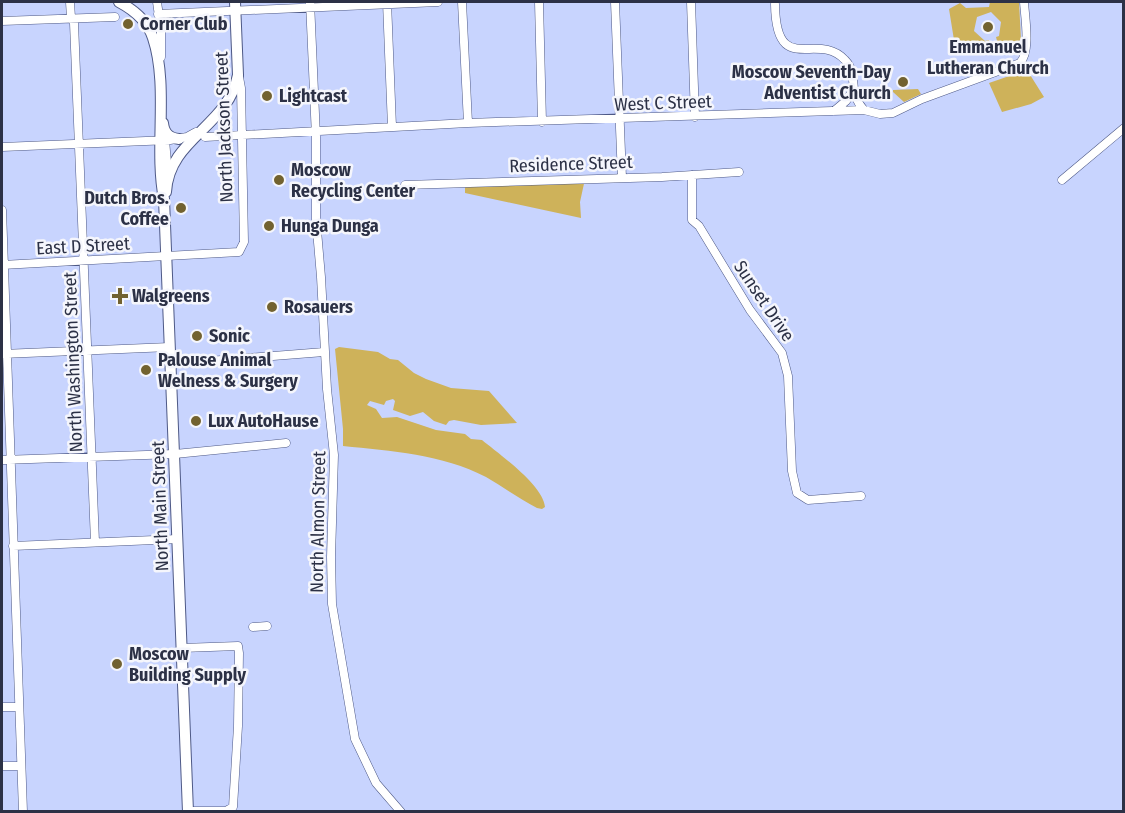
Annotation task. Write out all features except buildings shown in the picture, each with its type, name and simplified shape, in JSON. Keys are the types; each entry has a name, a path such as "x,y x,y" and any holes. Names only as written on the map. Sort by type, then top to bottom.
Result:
{"highway":[{"name":"North Main Street","path":"119,2 136,12 149,29 159,74 163,140 160,181 164,199 188,811"},
{"name":"North Jackson Street","path":"235,6 238,75"},
{"name":"North Main Street","path":"164,199 168,175 180,153 223,110 232,96 238,75"},
{"path":"160,108 166,132 172,138 179,139"}],"street":[{"name":"North Washington Street","path":"70,2 71,18 74,23 95,542"},
{"name":"North Main Street","path":"157,2 161,45 159,74"},
{"path":"158,14 235,6 438,2"},
{"path":"462,2 468,123"},
{"path":"539,2 542,122"},
{"path":"615,2 622,178"},
{"path":"691,2 695,117"},
{"name":"West C Street","path":"205,137 468,123 619,120 864,110 880,114 893,113 949,88 1014,66 1023,59 1026,48 1024,2"},
{"path":"387,3 392,127"},
{"name":"North Almon Street","path":"310,4 316,131 315,200 324,351 334,455 331,581 335,627 355,739 376,783 401,812"},
{"path":"775,4 776,28 782,40 795,49 825,49 846,60 851,69 853,90 864,110"},
{"path":"2,21 115,16"},
{"name":"North Jackson Street","path":"238,75 241,88 244,242 242,250"},
{"path":"833,111 841,107 853,90"},
{"path":"2,147 179,139 209,125"},
{"path":"1062,180 1124,128"},
{"name":"North Main Street","path":"163,140 168,175"},
{"name":"Residence Street","path":"405,184 739,172"},
{"name":"Sunset Drive","path":"692,175 692,220 699,226 750,310 782,353 786,364 792,471 797,493 808,500 861,496"},
{"path":"2,210 6,460 13,546 23,812"},
{"name":"East D Street","path":"3,265 235,254 242,250"},
{"path":"5,353 170,347"},
{"path":"171,364 324,351"},
{"path":"6,460 175,454 286,443"},
{"path":"13,546 178,539"},
{"path":"253,627 267,626"},
{"path":"182,648 238,646 239,653 233,807 226,811 188,811"},
{"path":"2,707 19,707"},
{"path":"2,766 21,765"}],"shaded area":[{"path":"990,2 1019,2 1021,40 999,48 996,37 999,36 1001,22 991,12 977,17 974,31 985,41 989,40 992,50 980,54 979,51 954,40 949,9 960,3 966,8 989,7"},
{"path":"1027,70 1044,97 1031,104 1002,112 989,83"},
{"path":"918,89 921,94 904,102 893,92 893,90"},
{"path":"585,179 580,202 581,218 465,193 465,182"},
{"path":"339,347 378,352 390,359 398,360 426,379 451,388 489,391 517,423 481,425 454,420 449,421 446,425 434,421 423,412 410,416 393,410 395,401 393,399 386,401 384,405 370,401 367,405 376,409 382,418 397,417 436,430 465,434 471,439 482,440 529,480 537,489 545,507 537,508 486,477 452,463 416,455 343,446 335,349"}],"place":[{"name":"Corner Club","path":"128,24"},
{"name":"Emmanuel Lutheran Church","path":"988,27"},
{"name":"Moscow Seventh-Day Adventist Church","path":"903,82"},
{"name":"Lightcast","path":"267,96"},
{"name":"Moscow Recycling Center","path":"279,180"},
{"name":"Dutch Bros. Coffee","path":"181,208"},
{"name":"Hunga Dunga","path":"269,226"},
{"name":"Walgreens","path":"120,296"},
{"name":"Rosauers","path":"272,307"},
{"name":"Sonic","path":"197,336"},
{"name":"Palouse Animal Welness & Surgery","path":"146,370"},
{"name":"Lux AutoHause","path":"196,421"},
{"name":"Moscow Building Supply","path":"117,664"}]}
